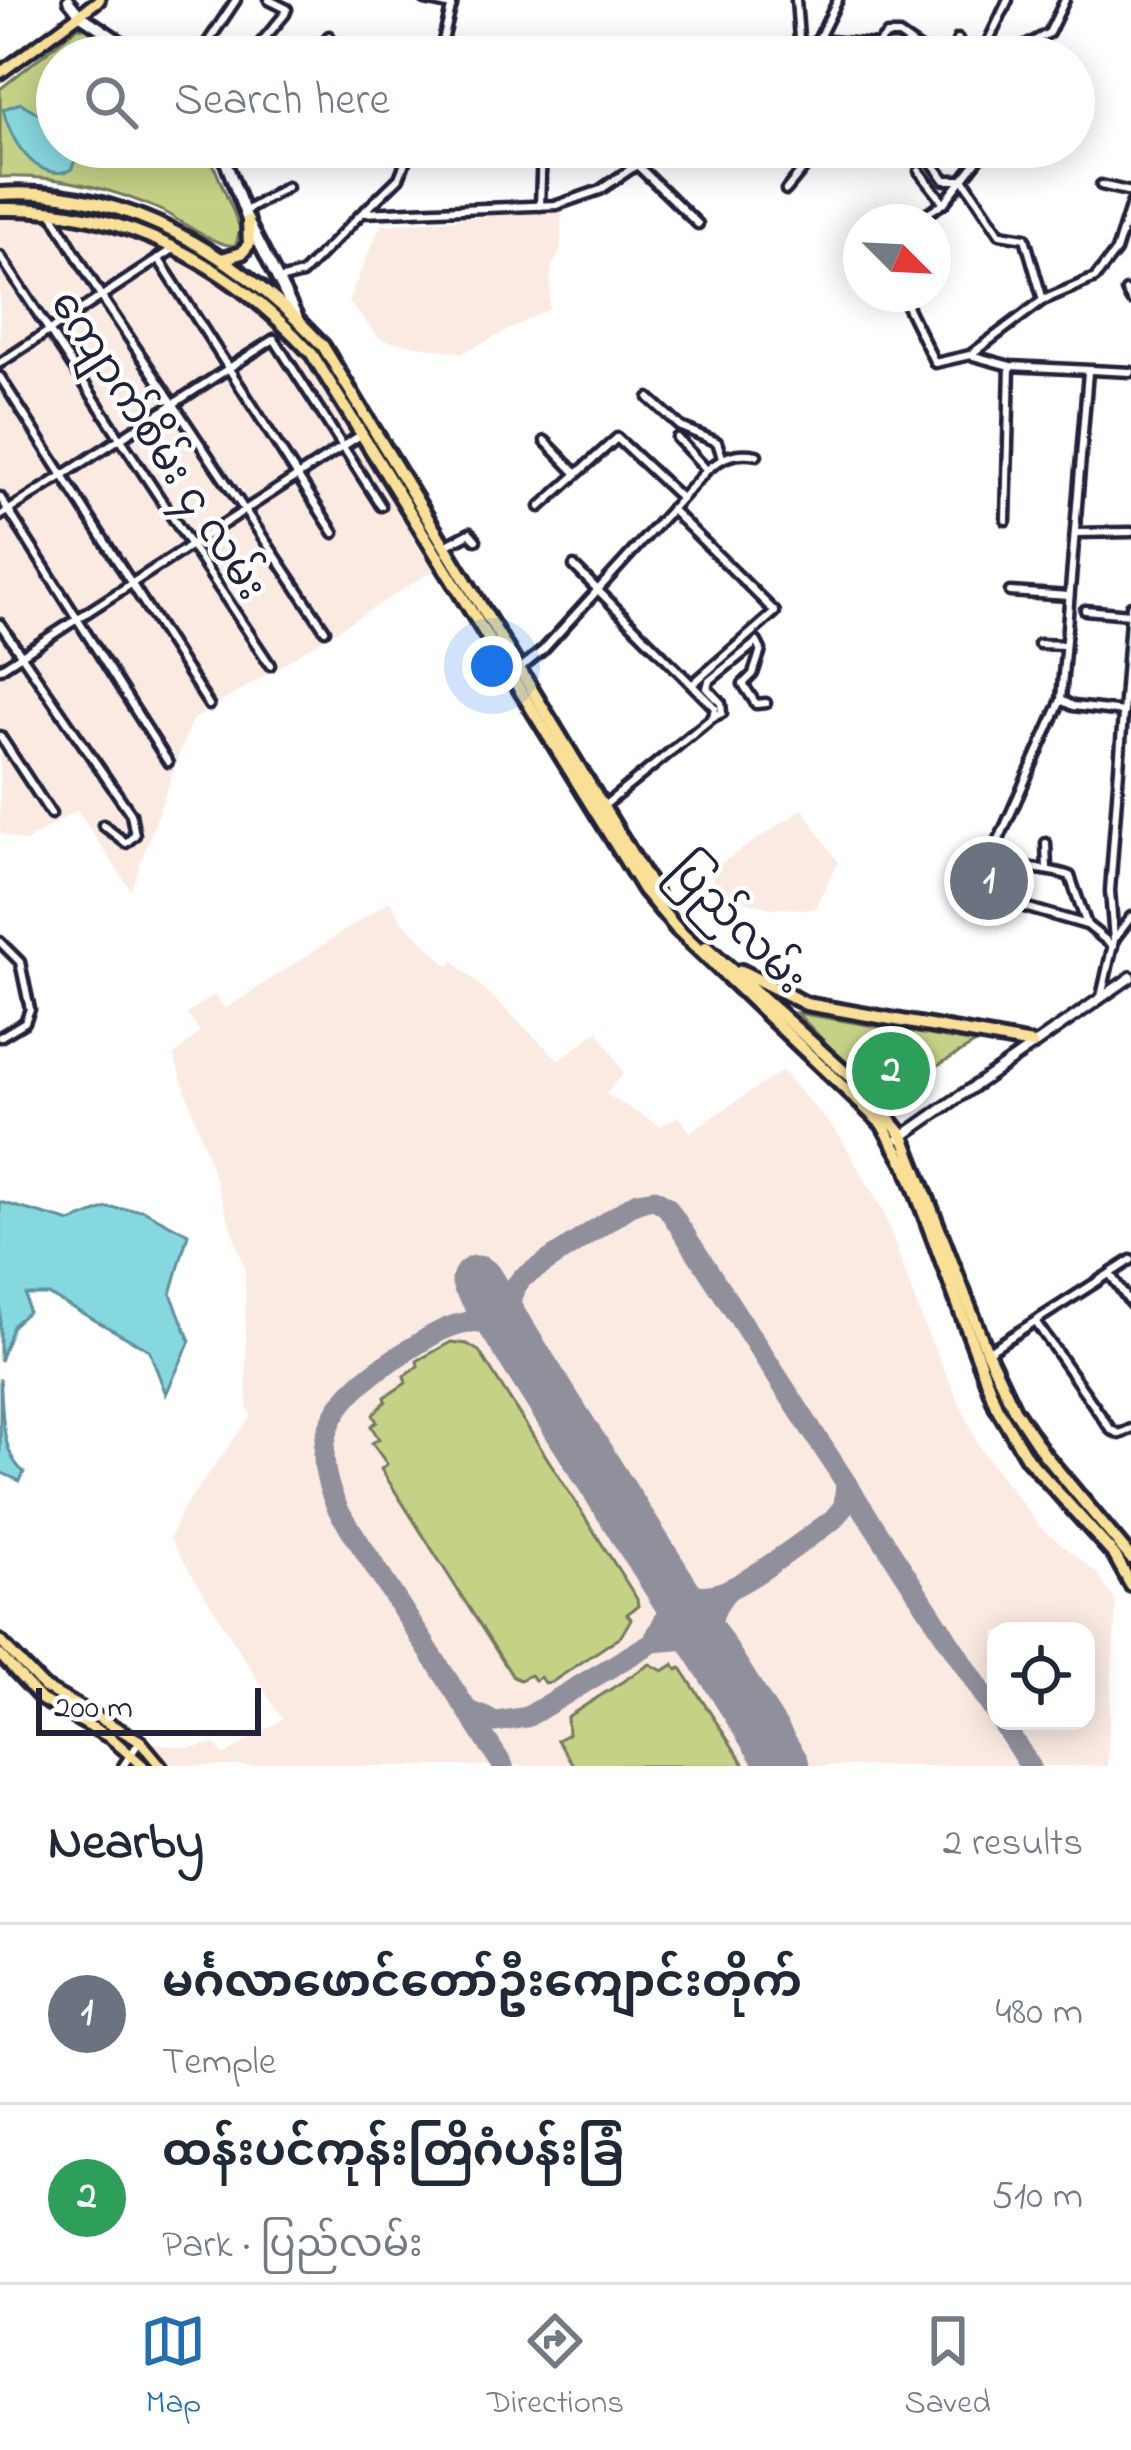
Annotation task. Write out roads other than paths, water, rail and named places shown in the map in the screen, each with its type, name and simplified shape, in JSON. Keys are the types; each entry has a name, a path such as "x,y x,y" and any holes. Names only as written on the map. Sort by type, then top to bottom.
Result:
{"highway":[{"name":"ပြည်လမ်း","path":"0,194 30,193 129,213 181,235 220,264"},
{"name":"ပြည်လမ်း","path":"0,209 50,210 123,226 220,264 271,290 322,346 663,903 869,1094 899,1139 987,1352 1031,1437 1131,1558"},
{"path":"220,264 250,244 246,217"},
{"name":"ပြည်လမ်း","path":"271,290 652,900 899,1139 996,1406 1027,1458 1114,1556 1131,1585"},
{"path":"718,957 806,1004 1032,1044"}],"main road":[{"path":"51,36 100,0"},
{"path":"80,15 112,36"},
{"path":"0,73 36,47"},
{"path":"228,168 271,290"},
{"name":"ပြည်လမ်း","path":"300,322 312,354"},
{"path":"0,1641 44,1688 140,1741 161,1766"},
{"path":"0,1655 42,1700 130,1751 143,1766"}],"street":[{"path":"68,0 80,15"},
{"path":"212,36 236,0"},
{"path":"266,36 287,10 269,0"},
{"path":"425,0 452,3 444,36"},
{"path":"796,0 799,36"},
{"path":"820,36 838,0"},
{"path":"991,36 1008,0"},
{"path":"1043,36 1065,0"},
{"path":"271,290 302,274 398,178 402,168"},
{"path":"540,206 541,168"},
{"path":"362,213 556,205 600,190 633,168"},
{"path":"641,168 698,224"},
{"path":"786,190 804,168"},
{"path":"936,168 945,181 964,180"},
{"path":"941,204 973,168"},
{"path":"919,171 944,202"},
{"path":"964,180 1000,234 1025,238 1043,300"},
{"path":"1101,185 1131,192"},
{"path":"246,217 287,187"},
{"path":"910,312 935,363 970,355 1043,300 1104,271 1131,206"},
{"path":"50,210 173,406 325,630"},
{"path":"0,363 175,248"},
{"name":"ကျောက်စိမ်း ၄ လမ်း","path":"0,256 270,664"},
{"path":"158,258 334,533"},
{"path":"1126,292 1131,300"},
{"path":"0,516 274,339 381,506"},
{"path":"970,355 1010,366 1131,372"},
{"path":"1006,520 1010,366"},
{"path":"1087,925 1070,876 1018,868 992,853 1060,700 1088,372"},
{"path":"0,377 209,705"},
{"path":"649,398 681,428 717,442 722,458"},
{"path":"0,669 362,434"},
{"path":"540,508 617,437 680,498"},
{"path":"677,438 707,470"},
{"path":"545,441 576,473"},
{"path":"519,670 543,650 707,470 722,458 742,452 758,455"},
{"path":"0,497 168,762"},
{"path":"671,509 776,612 693,684"},
{"path":"447,545 470,532 476,540"},
{"path":"1076,533 1131,532"},
{"path":"574,566 715,708 712,717"},
{"path":"1010,592 1069,596"},
{"path":"1085,610 1131,610 1110,891 1113,943 1101,997"},
{"path":"0,624 131,814 135,835 126,843 103,825"},
{"path":"602,807 722,713 721,703 707,688 709,681 757,642 761,650 756,667 743,684 756,704 766,703"},
{"path":"1039,644 1065,645"},
{"path":"1060,700 1124,712"},
{"path":"0,736 51,814"},
{"path":"1046,843 1047,869"},
{"path":"982,908 1018,904 1087,925 1113,943"},
{"path":"1113,943 1129,922"},
{"path":"0,942 20,962 30,1009 25,1022 0,1037"},
{"path":"899,1139 1131,977"},
{"path":"987,1352 1131,1260"},
{"path":"1110,1274 1131,1304"},
{"path":"1036,1323 1112,1430 1120,1435 1131,1430"},
{"path":"123,1766 140,1741"}],"water":[{"path":"21,103 36,112 36,165 11,133 3,109"},
{"path":"0,1202 71,1222 107,1208 143,1210 188,1234 171,1294 190,1341 166,1394 149,1350 49,1295 26,1295 28,1312 13,1325 0,1361"},
{"path":"0,1378 4,1429 11,1454 24,1472 20,1481 0,1472"}],"place":[{"name":"မင်္ဂလာဖောင်တော်ဦးကျောင်းတိုက်","path":"989,881"},
{"name":"ထန်းပင်ကုန်းတြိဂံပန်းခြံ","path":"891,1071"}]}
